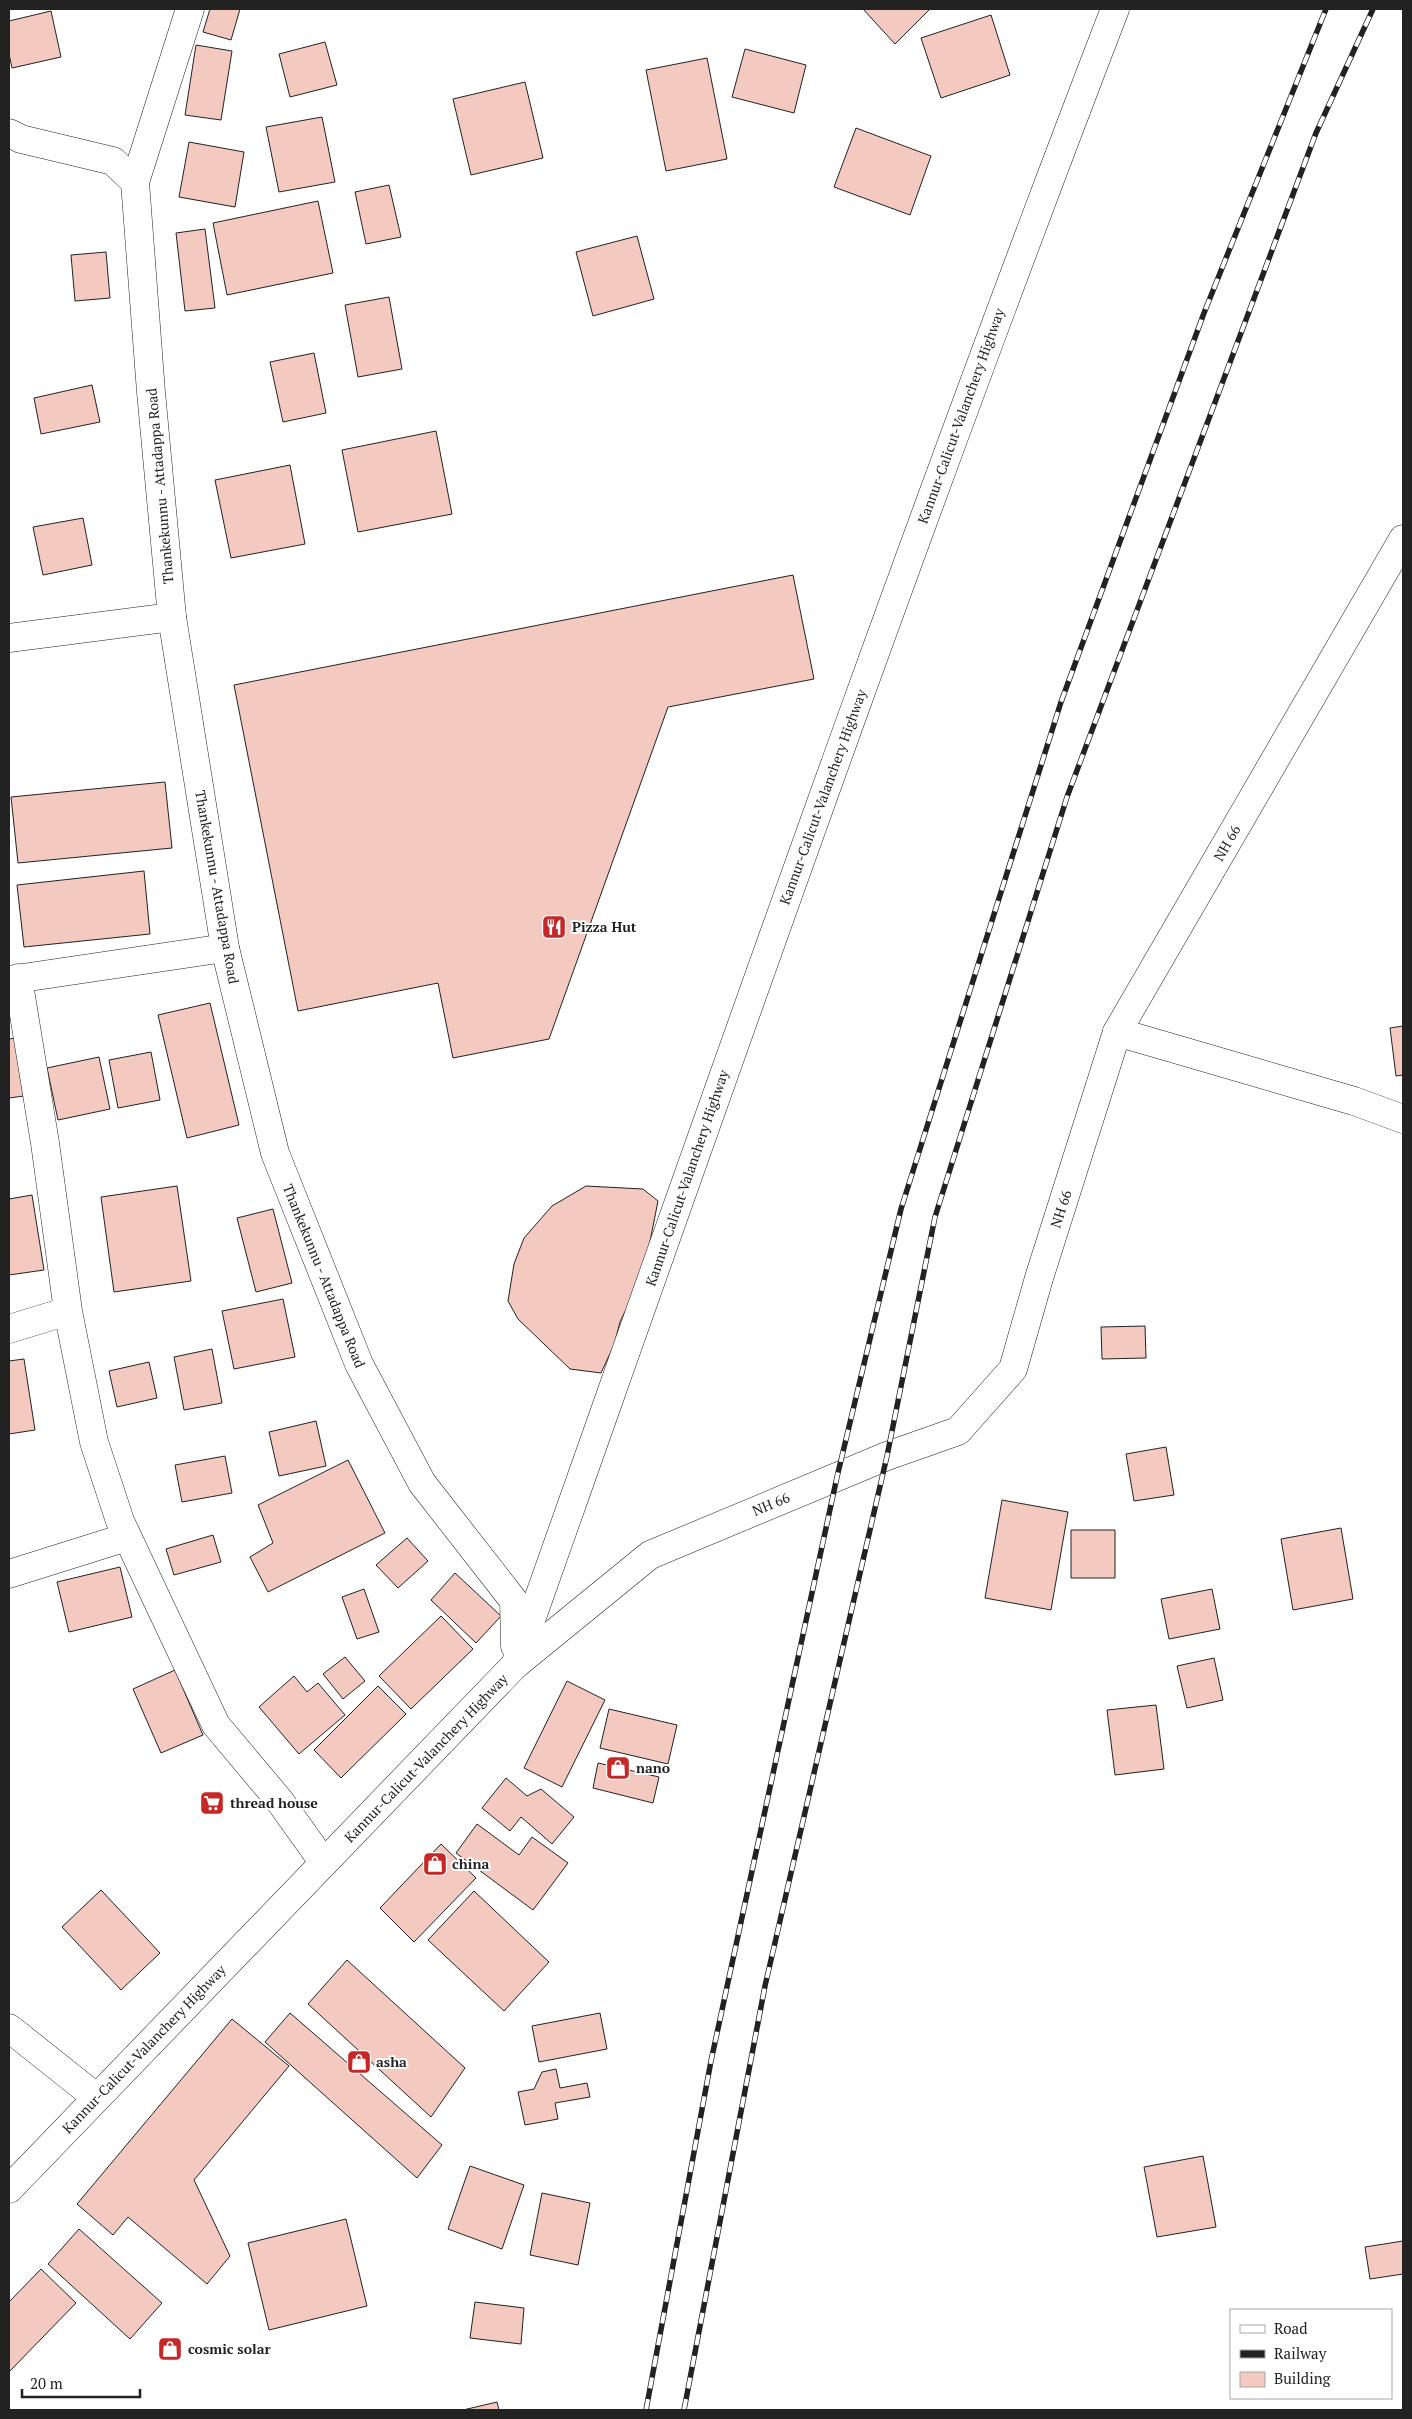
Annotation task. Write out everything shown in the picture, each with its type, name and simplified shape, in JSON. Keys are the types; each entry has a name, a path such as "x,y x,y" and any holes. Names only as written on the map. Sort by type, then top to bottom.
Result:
{"main road":[{"path":"9,133 21,139 113,161 135,182 190,9"},
{"name":"Kannur-Calicut-Valanchery Highway","path":"9,2189 515,1665 755,986 997,314 1115,9"},
{"name":"Thankekunnu - Attadappa Road","path":"135,182 150,392 172,617 226,948 275,1154 359,1364 422,1483 514,1601 515,1665"},
{"name":"NH 66","path":"515,1665 650,1556 887,1456 958,1431 1012,1369 1117,1032 1403,539"},
{"path":"9,638 172,617"},
{"path":"226,948 13,979 45,1143 68,1311 94,1442 120,1521 216,1725 279,1800 324,1863"},
{"path":"1117,1032 1354,1101 1403,1119"},
{"path":"9,1329 68,1311"},
{"path":"9,1574 127,1537"},
{"path":"9,2028 97,2098"}],"building":[{"path":"210,9 240,9 231,40 203,32"},
{"path":"863,9 930,9 895,44"},
{"path":"51,11 61,57 12,68 9,54 9,21"},
{"path":"991,15 1010,75 941,98 921,38"},
{"path":"325,42 337,85 290,97 279,54"},
{"path":"196,45 232,51 221,120 185,115"},
{"path":"745,49 806,65 794,113 732,97"},
{"path":"707,58 727,159 666,171 646,70"},
{"path":"525,82 543,158 471,175 453,99"},
{"path":"322,117 335,182 279,192 266,127"},
{"path":"856,128 931,156 910,215 834,187"},
{"path":"189,142 244,152 235,207 179,197"},
{"path":"389,185 401,237 366,244 355,192"},
{"path":"318,201 333,273 227,295 213,223"},
{"path":"205,229 215,308 185,311 176,233"},
{"path":"637,236 654,299 593,316 576,252"},
{"path":"106,252 110,298 75,301 71,255"},
{"path":"389,297 402,369 358,377 345,305"},
{"path":"314,353 326,413 283,422 270,362"},
{"path":"92,385 100,422 41,434 34,398"},
{"path":"436,431 452,514 358,532 342,450"},
{"path":"290,465 305,544 231,558 215,480"},
{"path":"83,518 92,565 43,575 33,527"},
{"path":"793,575 814,679 668,707 549,1039 453,1058 438,983 298,1011 234,685"},
{"path":"165,782 172,848 18,863 11,797"},
{"path":"144,871 150,934 24,947 17,885"},
{"path":"210,1003 239,1125 187,1138 158,1015"},
{"path":"1403,1026 1403,1075 1396,1076 1390,1028"},
{"path":"16,1038 24,1096 9,1098 9,1039"},
{"path":"151,1052 160,1100 118,1108 109,1060"},
{"path":"99,1057 110,1109 58,1120 47,1068"},
{"path":"177,1186 191,1281 114,1292 101,1197"},
{"path":"586,1186 643,1189 658,1201 644,1272 620,1322 614,1345 601,1373 570,1369 518,1319 508,1301 514,1264 524,1238 552,1206"},
{"path":"32,1195 44,1270 9,1275 9,1199"},
{"path":"273,1209 292,1283 256,1292 237,1218"},
{"path":"283,1299 295,1357 234,1369 222,1311"},
{"path":"1145,1326 1146,1358 1102,1359 1101,1327"},
{"path":"212,1349 222,1403 184,1410 174,1357"},
{"path":"24,1359 35,1430 9,1434 9,1361"},
{"path":"149,1362 157,1398 117,1407 109,1371"},
{"path":"316,1421 326,1466 279,1476 269,1432"},
{"path":"1166,1447 1174,1495 1134,1501 1126,1454"},
{"path":"225,1456 232,1493 182,1502 175,1465"},
{"path":"348,1460 385,1533 268,1592 250,1557 273,1543 258,1505"},
{"path":"1002,1500 1068,1512 1051,1610 985,1598"},
{"path":"1341,1528 1353,1599 1293,1610 1281,1539"},
{"path":"1071,1530 1115,1530 1115,1578 1071,1578"},
{"path":"213,1535 221,1562 174,1575 166,1549"},
{"path":"407,1538 428,1561 398,1588 376,1565"},
{"path":"120,1567 132,1617 69,1632 57,1582"},
{"path":"455,1573 501,1616 476,1643 431,1600"},
{"path":"364,1589 379,1632 357,1639 342,1597"},
{"path":"1212,1589 1220,1629 1169,1639 1161,1599"},
{"path":"441,1616 473,1649 411,1709 379,1676"},
{"path":"345,1657 365,1681 343,1699 323,1674"},
{"path":"1214,1658 1223,1700 1187,1708 1177,1666"},
{"path":"175,1670 203,1735 161,1753 133,1689"},
{"path":"294,1676 307,1692 318,1683 345,1715 299,1754 259,1707"},
{"path":"567,1681 605,1700 562,1787 524,1768"},
{"path":"378,1686 406,1714 341,1778 314,1750"},
{"path":"1156,1705 1164,1769 1115,1775 1107,1710"},
{"path":"609,1709 677,1725 668,1764 600,1748"},
{"path":"598,1763 659,1777 653,1803 593,1788"},
{"path":"506,1778 527,1796 541,1789 574,1817 552,1844 521,1817 510,1831 482,1808"},
{"path":"477,1824 519,1855 532,1837 568,1863 533,1910 456,1853"},
{"path":"441,1844 476,1878 414,1942 380,1908"},
{"path":"101,1890 160,1953 121,1990 62,1927"},
{"path":"474,1891 549,1962 504,2011 428,1940"},
{"path":"347,1960 465,2068 431,2117 308,2004"},
{"path":"290,2013 442,2145 417,2178 265,2042"},
{"path":"600,2013 607,2049 539,2062 532,2026"},
{"path":"232,2019 289,2066 194,2180 230,2256 207,2284 128,2217 113,2235 77,2204"},
{"path":"556,2069 560,2088 587,2083 590,2097 555,2103 558,2119 525,2125 518,2092 534,2089 542,2072"},
{"path":"1203,2156 1216,2227 1157,2237 1144,2167"},
{"path":"470,2166 524,2185 502,2249 448,2229"},
{"path":"542,2193 590,2203 578,2265 530,2255"},
{"path":"346,2219 367,2306 269,2330 248,2243"},
{"path":"79,2229 162,2303 130,2339 48,2264"},
{"path":"1403,2241 1403,2274 1370,2279 1365,2247"},
{"path":"41,2269 76,2303 9,2372 9,2302"},
{"path":"475,2302 524,2308 521,2344 470,2338"},
{"path":"497,2402 499,2410 463,2410"}],"railway":[{"path":"646,2410 711,2061 837,1477 901,1209 1061,702 1204,313 1326,9"},
{"path":"684,2410 765,1986 887,1456 935,1217 1067,797 1316,133 1373,9"}],"place":[{"name":"Pizza Hut","path":"554,927"},
{"name":"nano","path":"618,1768"},
{"name":"thread house","path":"212,1803"},
{"name":"china","path":"435,1864"},
{"name":"asha","path":"359,2062"},
{"name":"cosmic solar","path":"170,2349"}]}
